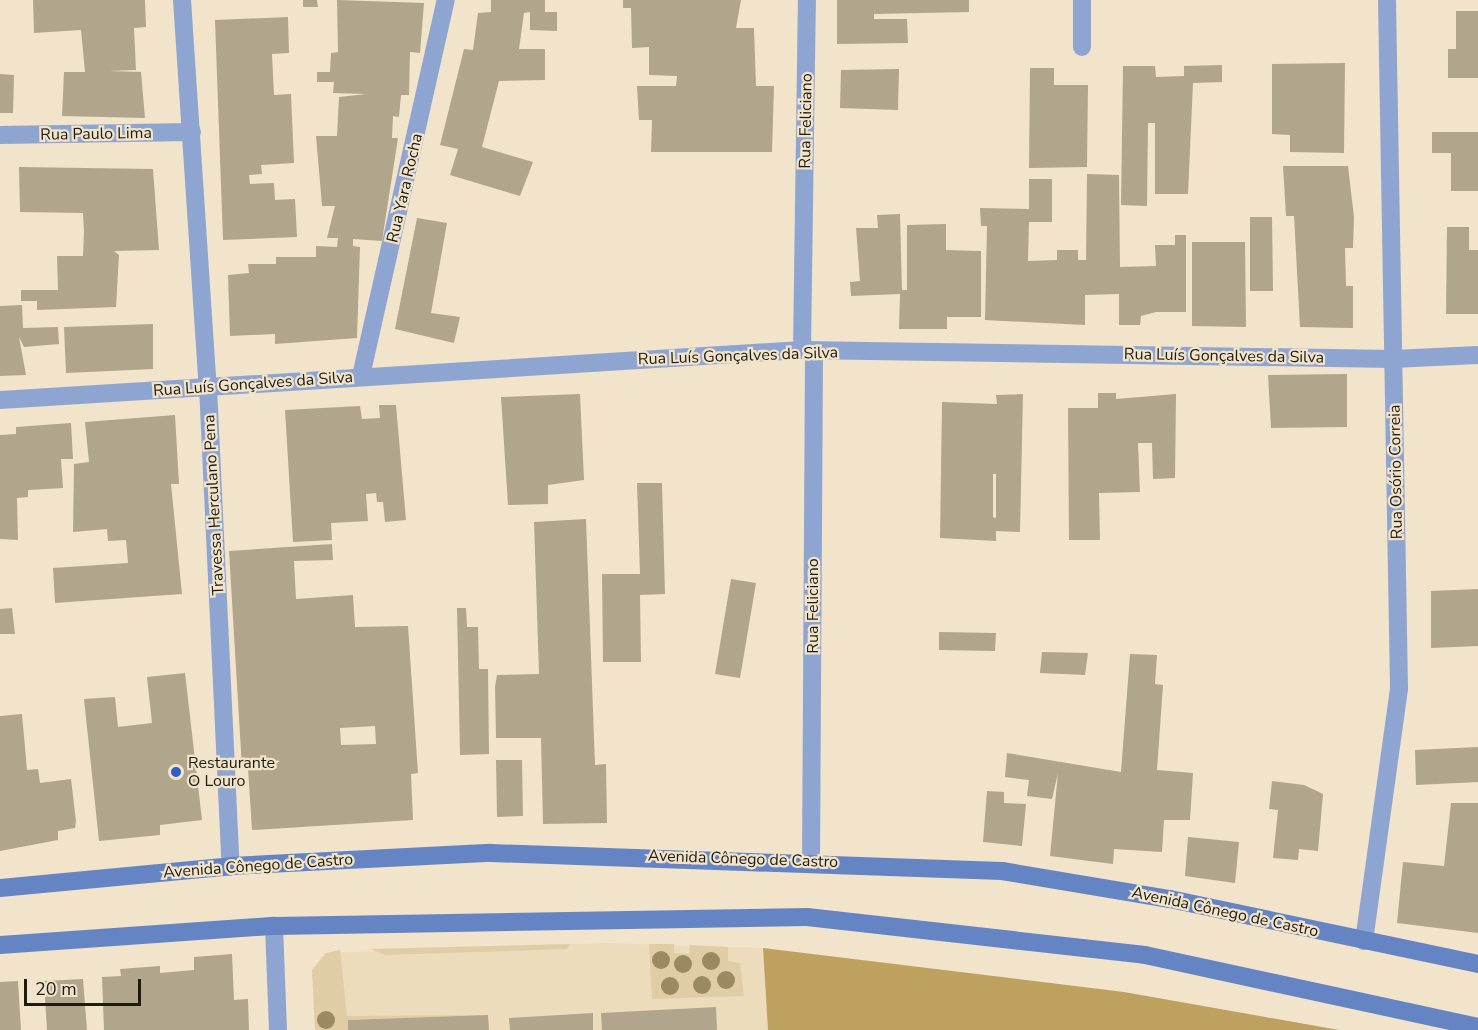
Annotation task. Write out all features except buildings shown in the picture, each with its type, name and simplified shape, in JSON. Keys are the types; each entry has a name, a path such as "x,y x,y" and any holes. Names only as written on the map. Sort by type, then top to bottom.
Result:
{"main road":[{"name":"Avenida Cônego de Castro","path":"0,888 231,866 580,852 1002,871 1170,899 1478,964"},
{"path":"0,945 274,926 807,917 1145,955 1478,1027"}],"street":[{"name":"Travessa Herculano Pena","path":"182,0 208,387 231,866"},
{"name":"Rua Yara Rocha","path":"361,376 446,0"},
{"name":"Rua Feliciano","path":"807,0 811,862"},
{"path":"1082,0 1082,47"},
{"name":"Rua Osório Correia","path":"1364,941 1399,688 1387,0"},
{"name":"Rua Paulo Lima","path":"0,135 192,132"},
{"name":"Rua Luís Gonçalves da Silva","path":"0,400 361,376 808,351 1393,358 1478,355"},
{"path":"274,926 278,1030"}],"shaded area":[{"path":"605,943 763,948 768,1030 315,1030 312,970 326,953"},
{"path":"570,944 567,949 385,955 370,949"},
{"path":"649,944 674,944 674,953 689,954 690,945 728,947 728,961 740,963 744,996 652,999"},
{"path":"763,948 1124,992 1339,1030 768,1030"},
{"path":"340,950 347,1016 488,1015 348,1020 348,1030 315,1030 312,970 326,953"}],"place":[{"name":"Restaurante O Louro","path":"176,772"}]}
